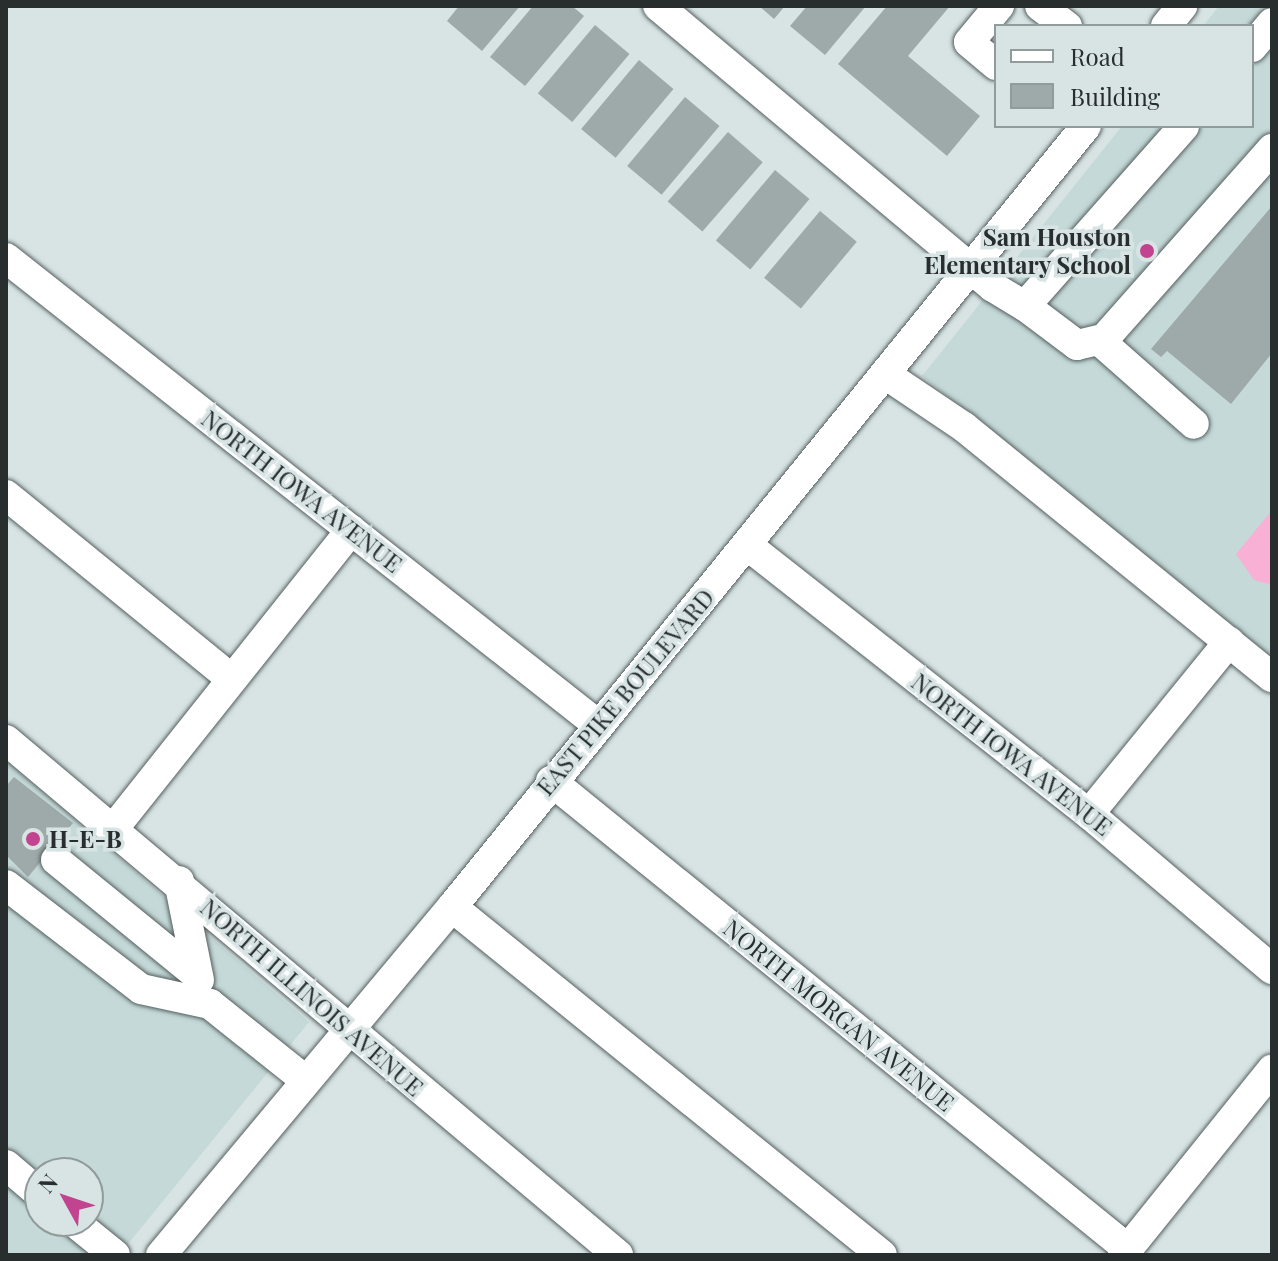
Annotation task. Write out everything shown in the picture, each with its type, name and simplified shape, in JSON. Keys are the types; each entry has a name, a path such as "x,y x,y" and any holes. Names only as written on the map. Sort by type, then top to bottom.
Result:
{"street":[{"path":"658,6 972,267 1077,345 1100,341 1132,312 1272,149"},
{"path":"994,63 969,42 999,6"},
{"path":"1040,6 1064,24"},
{"path":"1168,24 1182,6"},
{"path":"1254,45 1272,23"},
{"path":"1025,306 1182,128"},
{"name":"EAST PIKE BOULEVARD","path":"161,1255 304,1079 452,907 597,724 747,545 972,267 1077,129"},
{"name":"NORTH IOWA AVENUE","path":"6,258 597,724"},
{"path":"1100,341 1194,424"},
{"path":"885,374 964,427 1272,677"},
{"path":"6,495 232,679"},
{"path":"114,828 351,530"},
{"name":"NORTH IOWA AVENUE","path":"747,545 1089,814 1272,969"},
{"path":"1089,814 1229,642"},
{"name":"NORTH ILLINOIS AVENUE","path":"6,740 179,881 346,1031 612,1253"},
{"name":"NORTH MORGAN AVENUE","path":"551,781 1126,1252"},
{"path":"56,860 196,974"},
{"path":"179,881 196,974 210,1004"},
{"path":"6,885 141,989 210,1004 304,1079"},
{"path":"452,907 882,1255"},
{"path":"1126,1252 1272,1070"},
{"path":"6,1165 24,1180"},
{"path":"93,1237 115,1255"}],"shaded area":[{"name":"Sam Houston Elementary School","path":"1219,6 1272,6 1272,659 922,376 1120,128 1254,128 1254,24 1205,24"},
{"path":"1272,510 1272,585 1254,580 1236,554"},
{"path":"6,760 309,1022 119,1255 6,1255"}],"building":[{"path":"459,6 520,6 482,51 447,21"},
{"path":"533,6 572,6 584,16 525,86 490,57"},
{"path":"759,6 785,6 774,19"},
{"path":"807,6 866,6 825,55 790,26"},
{"path":"887,6 950,6 908,56 980,116 947,156 838,64"},
{"path":"595,25 629,54 572,122 538,93"},
{"path":"639,60 673,89 616,158 581,129"},
{"path":"685,97 719,126 662,195 627,166"},
{"path":"728,132 763,162 702,232 668,201"},
{"path":"775,170 809,199 750,269 716,240"},
{"path":"1272,206 1272,353 1231,404 1167,351 1161,357 1151,349"},
{"path":"820,211 857,242 801,308 764,278"},
{"name":"H-E-B","path":"14,777 73,823 28,877 6,855 6,786"}],"place":[{"name":"Sam Houston Elementary School","path":"1147,251"},
{"name":"H-E-B","path":"33,839"}]}
